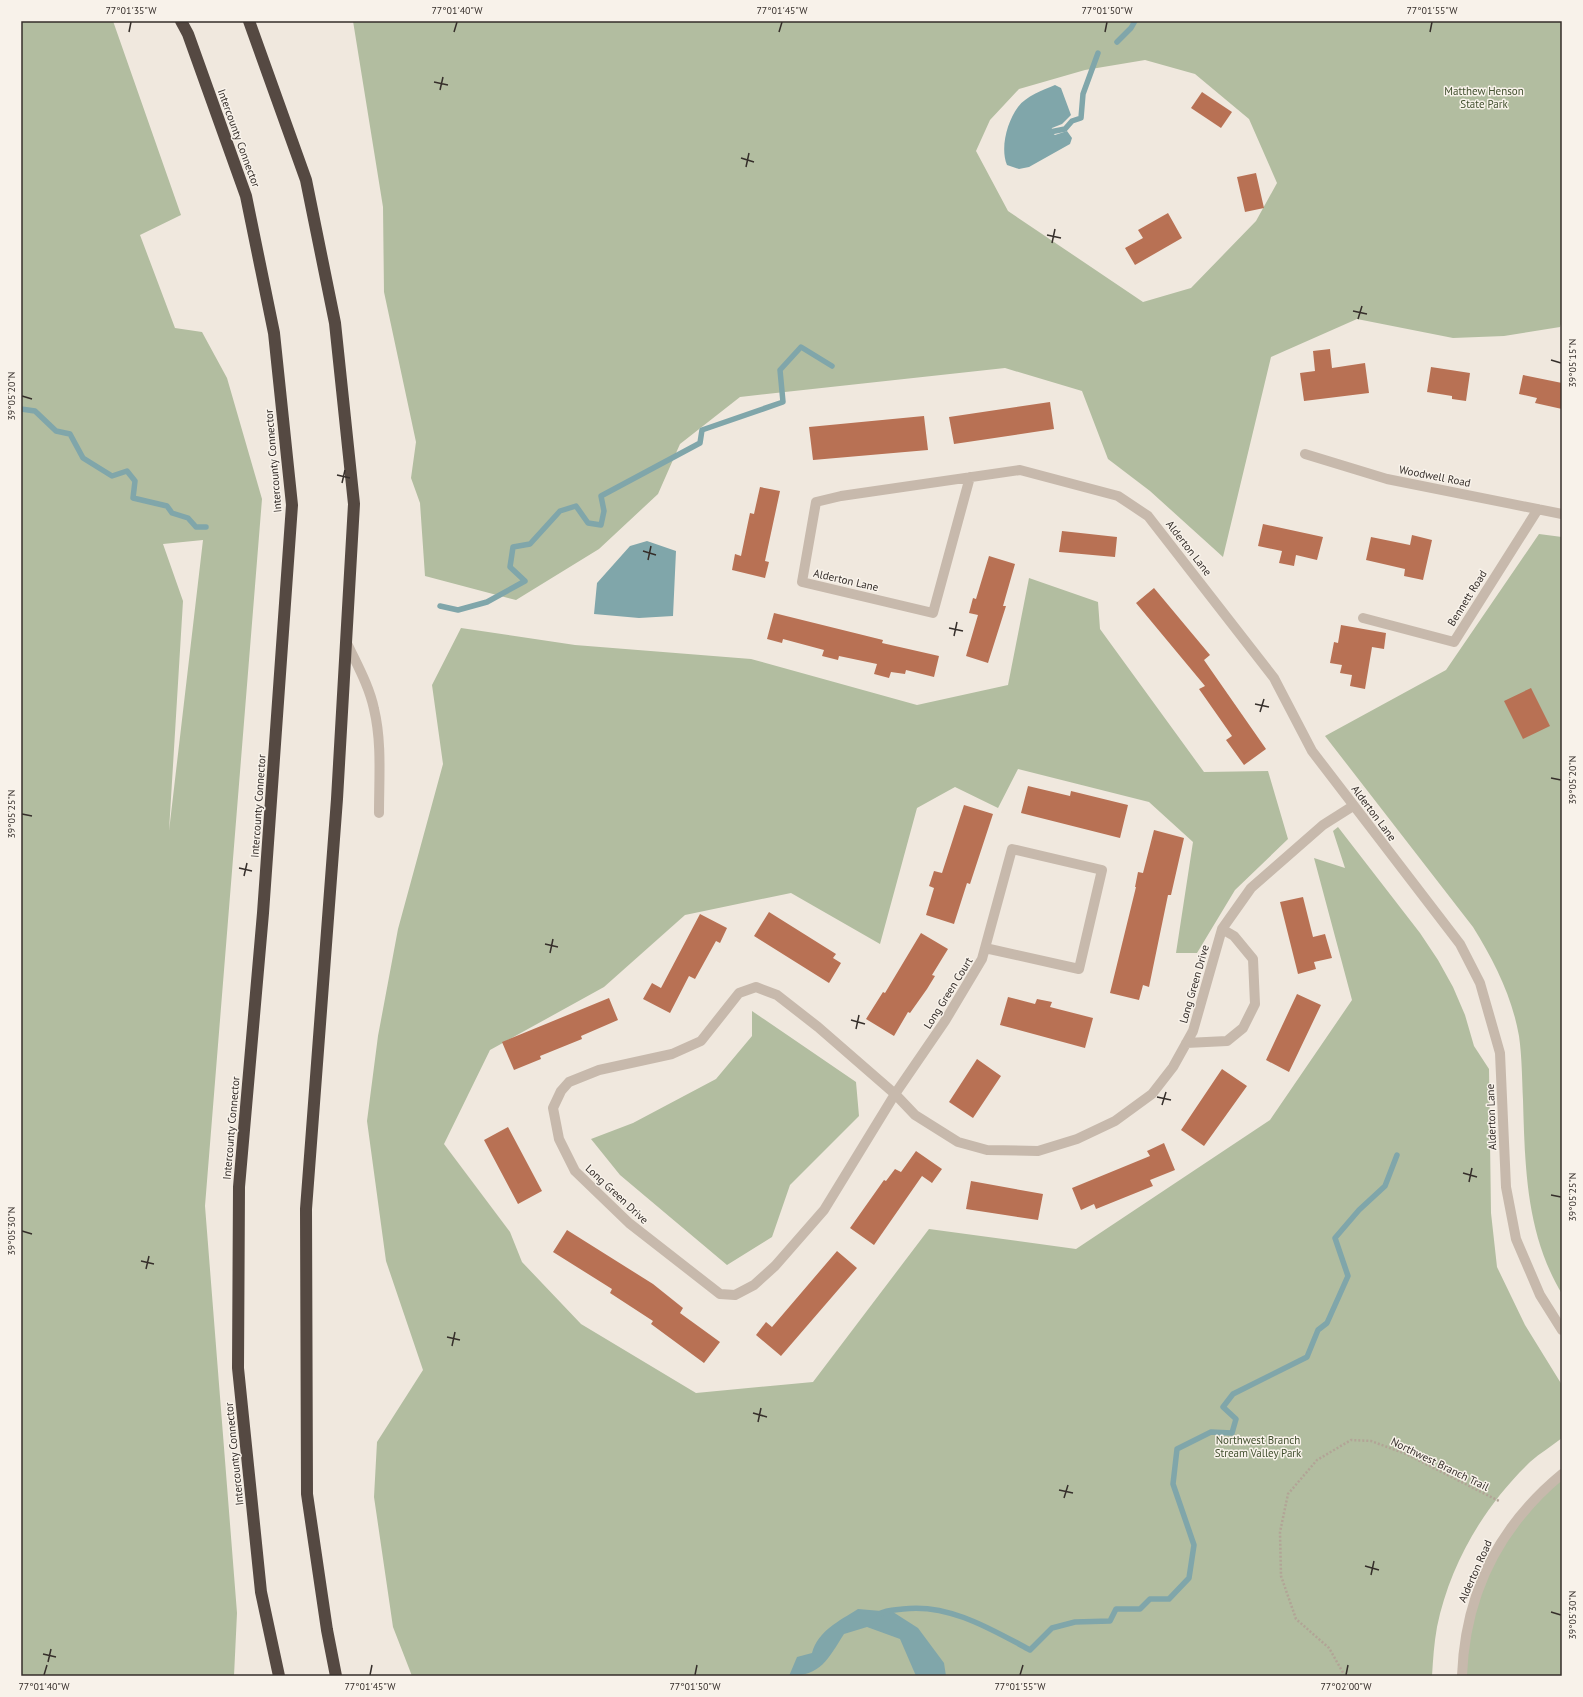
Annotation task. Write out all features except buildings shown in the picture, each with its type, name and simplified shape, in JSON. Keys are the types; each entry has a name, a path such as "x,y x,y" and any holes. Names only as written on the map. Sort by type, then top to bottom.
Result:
{"highway":[{"name":"Intercounty Connector","path":"181,21 188,34 246,196 274,333 292,505 263,913 239,1187 238,1368 261,1592 279,1676"},
{"path":"249,21 306,180 335,323 354,504 337,799 306,1209 306,1494 327,1630 336,1676"}],"street":[{"name":"Woodwell Road","path":"1305,454 1387,479 1562,514"},
{"name":"Alderton Lane","path":"970,478 933,612 802,582 816,502 840,496 1020,470 1118,496 1148,516 1274,678 1312,750 1353,806 1460,944 1480,983 1500,1053 1506,1188 1516,1239 1540,1295 1562,1330"},
{"name":"Bennett Road","path":"1363,618 1454,642 1538,509"},
{"path":"346,641 361,672 374,707 379,742 378,813"},
{"name":"Long Green Drive","path":"895,1094 824,1210 775,1266 754,1286 735,1295 720,1294 676,1260 629,1223 575,1171 559,1139 553,1108 561,1091 569,1082 599,1070 672,1054 701,1041 739,994 756,987 777,995 818,1027 895,1094 915,1115 958,1142 987,1150 1038,1151 1077,1139 1115,1121 1152,1094 1174,1067 1193,1031 1222,929 1251,888 1323,825 1353,806"},
{"name":"Long Green Court","path":"895,1094 946,1021 982,959 985,948 1012,849 1102,870 1079,969 985,948"},
{"path":"1186,1043 1226,1041 1244,1028 1255,1004 1253,959 1234,936 1222,929"},
{"name":"Alderton Road","path":"1462,1676 1463,1654 1471,1607 1489,1563 1510,1528 1539,1493 1562,1474"}],"path":[{"name":"Northwest Branch Trail","path":"1345,1676 1329,1648 1296,1619 1281,1576 1280,1532 1288,1494 1317,1460 1352,1440 1371,1441 1406,1454 1499,1501"}],"green space":[{"path":"21,21 113,21 181,215 140,235 175,328 202,332 227,378 262,499 205,1206 237,1613 234,1676 21,1676","holes":["203,540 169,831 183,601 163,544"]},
{"name":"Matthew Henson State Park","path":"353,21 1562,21 1562,321 1560,327 1504,336 1453,338 1357,319 1271,357 1223,557 1150,491 1108,459 1082,391 1005,368 740,397 680,444 658,494 599,549 516,600 425,576 420,503 411,478 416,442 384,292 383,207","holes":["1145,60 1195,74 1249,119 1277,183 1256,221 1191,288 1143,302 1008,211 976,151 990,120 1019,89 1085,70"]},
{"path":"1539,534 1562,537 1562,1294 1550,1271 1534,1224 1525,1150 1519,1036 1507,993 1495,966 1473,927 1325,736 1446,670"},
{"name":"Northwest Branch Stream Valley Park","path":"1029,578 1098,602 1100,629 1204,772 1268,771 1288,839 1235,890 1197,953 1176,953 1193,842 1149,802 1018,769 998,808 955,787 917,808 880,944 791,893 685,915 604,987 490,1050 444,1144 510,1232 522,1262 581,1324 696,1393 813,1382 929,1229 1076,1249 1270,1120 1352,1000 1314,858 1345,868 1333,831 1338,827 1420,933 1438,960 1453,987 1465,1015 1474,1046 1489,1069 1491,1213 1497,1267 1525,1325 1562,1385 1562,1438 1530,1462 1513,1479 1484,1517 1471,1537 1460,1559 1443,1604 1437,1627 1432,1676 412,1676 393,1627 374,1497 377,1442 423,1370 386,1261 367,1121 378,1036 398,929 443,764 432,685 461,628 575,645 751,659 917,705 1008,685"},
{"path":"752,1011 856,1082 859,1116 790,1185 772,1237 727,1265 620,1175 591,1139 633,1123 716,1079 752,1036"},
{"path":"1562,1474 1562,1676 1462,1676 1471,1607 1506,1534"}],"water":[{"path":"1055,85 1061,88 1071,115 1062,124 1052,128 1051,132 1055,135 1067,131 1072,138 1070,144 1029,167 1019,169 1007,165 1004,151 1006,135 1014,113 1025,100"},
{"path":"647,541 676,551 673,616 639,618 594,614 597,583 630,546"},
{"path":"858,1609 893,1612 918,1628 944,1663 946,1676 916,1676 900,1639 867,1627 844,1634 828,1658 816,1669 809,1673 789,1676 797,1657 812,1653 819,1639 830,1627"}],"waterway":[{"path":"1117,42 1131,28 1135,21"},
{"path":"1050,132 1065,129 1072,121 1081,118 1083,94 1098,53"},
{"path":"440,606 458,610 487,602 525,581 510,567 513,547 530,544 560,511 576,506 588,523 601,525 604,511 601,496 700,443 702,430 783,402 780,370 801,347 832,366"},
{"path":"21,409 35,411 56,431 70,434 83,458 112,476 127,471 135,481 133,498 167,506 172,513 188,518 196,527 206,527"},
{"path":"879,1614 890,1610 920,1608 953,1614 985,1626 1030,1650 1052,1628 1075,1622 1110,1621 1116,1609 1140,1609 1150,1599 1169,1599 1189,1578 1194,1545 1173,1484 1177,1449 1211,1432 1232,1433 1236,1419 1223,1407 1233,1394 1307,1357 1318,1330 1327,1323 1348,1276 1335,1238 1359,1210 1385,1186 1397,1155"}]}
